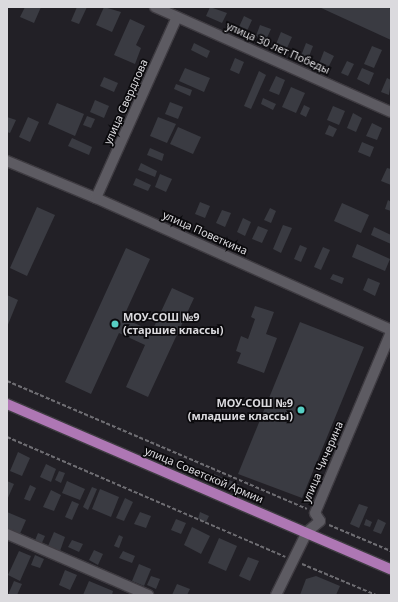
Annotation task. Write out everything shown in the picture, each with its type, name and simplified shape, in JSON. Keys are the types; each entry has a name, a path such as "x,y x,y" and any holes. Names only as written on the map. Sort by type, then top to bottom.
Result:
{"main road":[{"name":"улица Советской Армии","path":"7,404 391,569"}],"street":[{"name":"улица 30 лет Победы","path":"155,7 391,112"},
{"name":"улица Свердлова","path":"96,198 177,17"},
{"name":"улица Поветкина","path":"7,162 96,198 391,331"},
{"name":"улица Чичерина","path":"276,595 307,532 318,517 391,331"},
{"path":"7,534 148,595"}],"path":[{"path":"7,381 318,517 391,551"},
{"path":"7,438 376,595"}],"building":[{"path":"25,7 41,7 34,23 20,17"},
{"path":"77,7 87,7 79,24 71,21"},
{"path":"104,7 121,12 112,32 96,25"},
{"path":"210,7 227,13 222,23 206,16"},
{"path":"319,7 387,7 391,9 391,40"},
{"path":"244,16 252,20 247,31 239,27"},
{"path":"130,19 145,26 136,45 141,48 135,64 114,55"},
{"path":"260,25 271,29 266,40 256,36"},
{"path":"281,32 292,37 287,48 276,44"},
{"path":"194,43 210,51 207,58 191,50"},
{"path":"306,43 313,46 308,59 301,56"},
{"path":"372,46 382,50 374,68 364,64"},
{"path":"324,51 334,56 328,68 319,64"},
{"path":"235,58 244,62 239,74 230,70"},
{"path":"347,61 354,64 348,76 341,73"},
{"path":"185,68 210,78 204,92 179,81"},
{"path":"362,68 374,73 369,85 357,79"},
{"path":"259,71 266,75 251,109 244,106"},
{"path":"276,76 285,80 279,95 269,91"},
{"path":"104,77 118,83 114,92 100,86"},
{"path":"387,78 391,80 389,95 381,92"},
{"path":"176,84 192,90 190,96 174,89"},
{"path":"291,87 305,93 296,113 282,107"},
{"path":"263,98 276,104 273,110 261,104"},
{"path":"95,100 109,106 104,118 90,112"},
{"path":"170,102 183,107 178,119 165,114"},
{"path":"57,103 84,114 75,136 48,124"},
{"path":"304,105 310,108 306,117 300,114"},
{"path":"333,106 345,111 339,125 327,120"},
{"path":"353,113 362,118 356,132 347,128"},
{"path":"87,116 95,119 91,128 83,125"},
{"path":"7,117 16,120 10,133 7,132"},
{"path":"28,117 39,122 30,142 19,137"},
{"path":"158,117 176,124 167,143 150,136"},
{"path":"372,123 382,128 377,140 366,136"},
{"path":"329,125 337,129 333,137 325,134"},
{"path":"178,127 201,137 193,154 170,144"},
{"path":"72,138 92,147 89,155 68,146"},
{"path":"362,142 374,147 370,157 358,152"},
{"path":"150,148 164,154 162,161 147,155"},
{"path":"141,163 157,171 155,177 138,170"},
{"path":"387,168 391,169 391,185 381,181"},
{"path":"160,174 172,179 166,192 155,187"},
{"path":"136,178 151,185 148,191 133,185"},
{"path":"388,200 391,202 391,211 385,209"},
{"path":"200,202 210,206 205,218 195,214"},
{"path":"342,203 369,215 361,233 334,221"},
{"path":"37,207 55,215 27,276 10,268"},
{"path":"270,208 276,211 271,223 264,220"},
{"path":"222,210 231,213 225,227 216,223"},
{"path":"243,218 251,222 245,236 237,232"},
{"path":"283,225 292,228 281,253 273,249"},
{"path":"258,226 268,230 262,243 252,239"},
{"path":"374,227 391,235 391,244 371,235"},
{"path":"357,244 390,259 385,271 352,257"},
{"path":"300,245 307,248 301,262 294,259"},
{"path":"323,247 330,250 321,270 314,267"},
{"name":"МОУ-СОШ №9 (старшие классы)","path":"126,248 150,259 123,318 152,331 172,288 194,298 148,397 126,387 145,345 119,333 91,394 65,382"},
{"path":"333,274 344,278 342,284 330,279"},
{"path":"368,278 380,283 375,296 363,290"},
{"path":"7,295 18,300 7,327"},
{"path":"255,306 274,312 266,334 277,338 264,373 237,363 241,353 236,351 241,336 248,339 255,319 251,317"},
{"name":"МОУ-СОШ №9 (младшие классы)","path":"300,322 364,347 302,498 238,474"},
{"path":"18,452 30,458 22,476 10,471"},
{"path":"46,464 56,469 51,482 40,477"},
{"path":"59,471 65,473 61,483 55,480"},
{"path":"214,474 223,478 221,484 211,480"},
{"path":"229,480 240,485 237,492 226,487"},
{"path":"7,481 14,484 7,500"},
{"path":"67,481 85,489 80,500 62,493"},
{"path":"30,485 36,488 30,501 24,499"},
{"path":"92,487 97,489 88,510 83,507"},
{"path":"100,489 119,497 111,517 92,509"},
{"path":"51,490 61,495 54,511 43,507"},
{"path":"125,498 133,502 124,521 116,518"},
{"path":"72,501 79,504 72,520 65,517"},
{"path":"359,504 368,507 359,528 350,524"},
{"path":"7,512 26,520 19,536 7,531"},
{"path":"140,512 151,516 146,528 134,524"},
{"path":"200,512 209,516 206,522 198,519"},
{"path":"176,519 186,523 181,534 171,530"},
{"path":"366,519 372,522 370,527 364,525"},
{"path":"378,519 386,523 381,534 373,531"},
{"path":"192,527 210,536 201,554 184,545"},
{"path":"54,532 65,537 60,551 48,546"},
{"path":"38,533 45,536 41,545 34,543"},
{"path":"119,535 123,537 119,548 114,546"},
{"path":"219,538 237,546 226,571 208,563"},
{"path":"72,540 83,544 79,552 68,547"},
{"path":"94,550 103,554 98,565 89,560"},
{"path":"19,551 31,556 20,581 8,575"},
{"path":"123,551 135,556 132,563 119,558"},
{"path":"35,555 44,559 40,568 31,565"},
{"path":"248,557 259,561 250,581 239,576"},
{"path":"139,564 151,569 144,586 132,581"},
{"path":"65,570 77,575 70,590 59,585"},
{"path":"151,576 160,579 156,589 147,585"},
{"path":"316,576 340,586 336,595 300,595 306,579"},
{"path":"14,581 22,584 17,595 8,595"},
{"path":"89,581 113,591 112,595 83,595"},
{"path":"177,584 190,589 187,595 172,595"}],"place":[{"name":"МОУ-СОШ №9 (старшие классы)","path":"115,324"},
{"name":"МОУ-СОШ №9 (младшие классы)","path":"301,410"}]}
